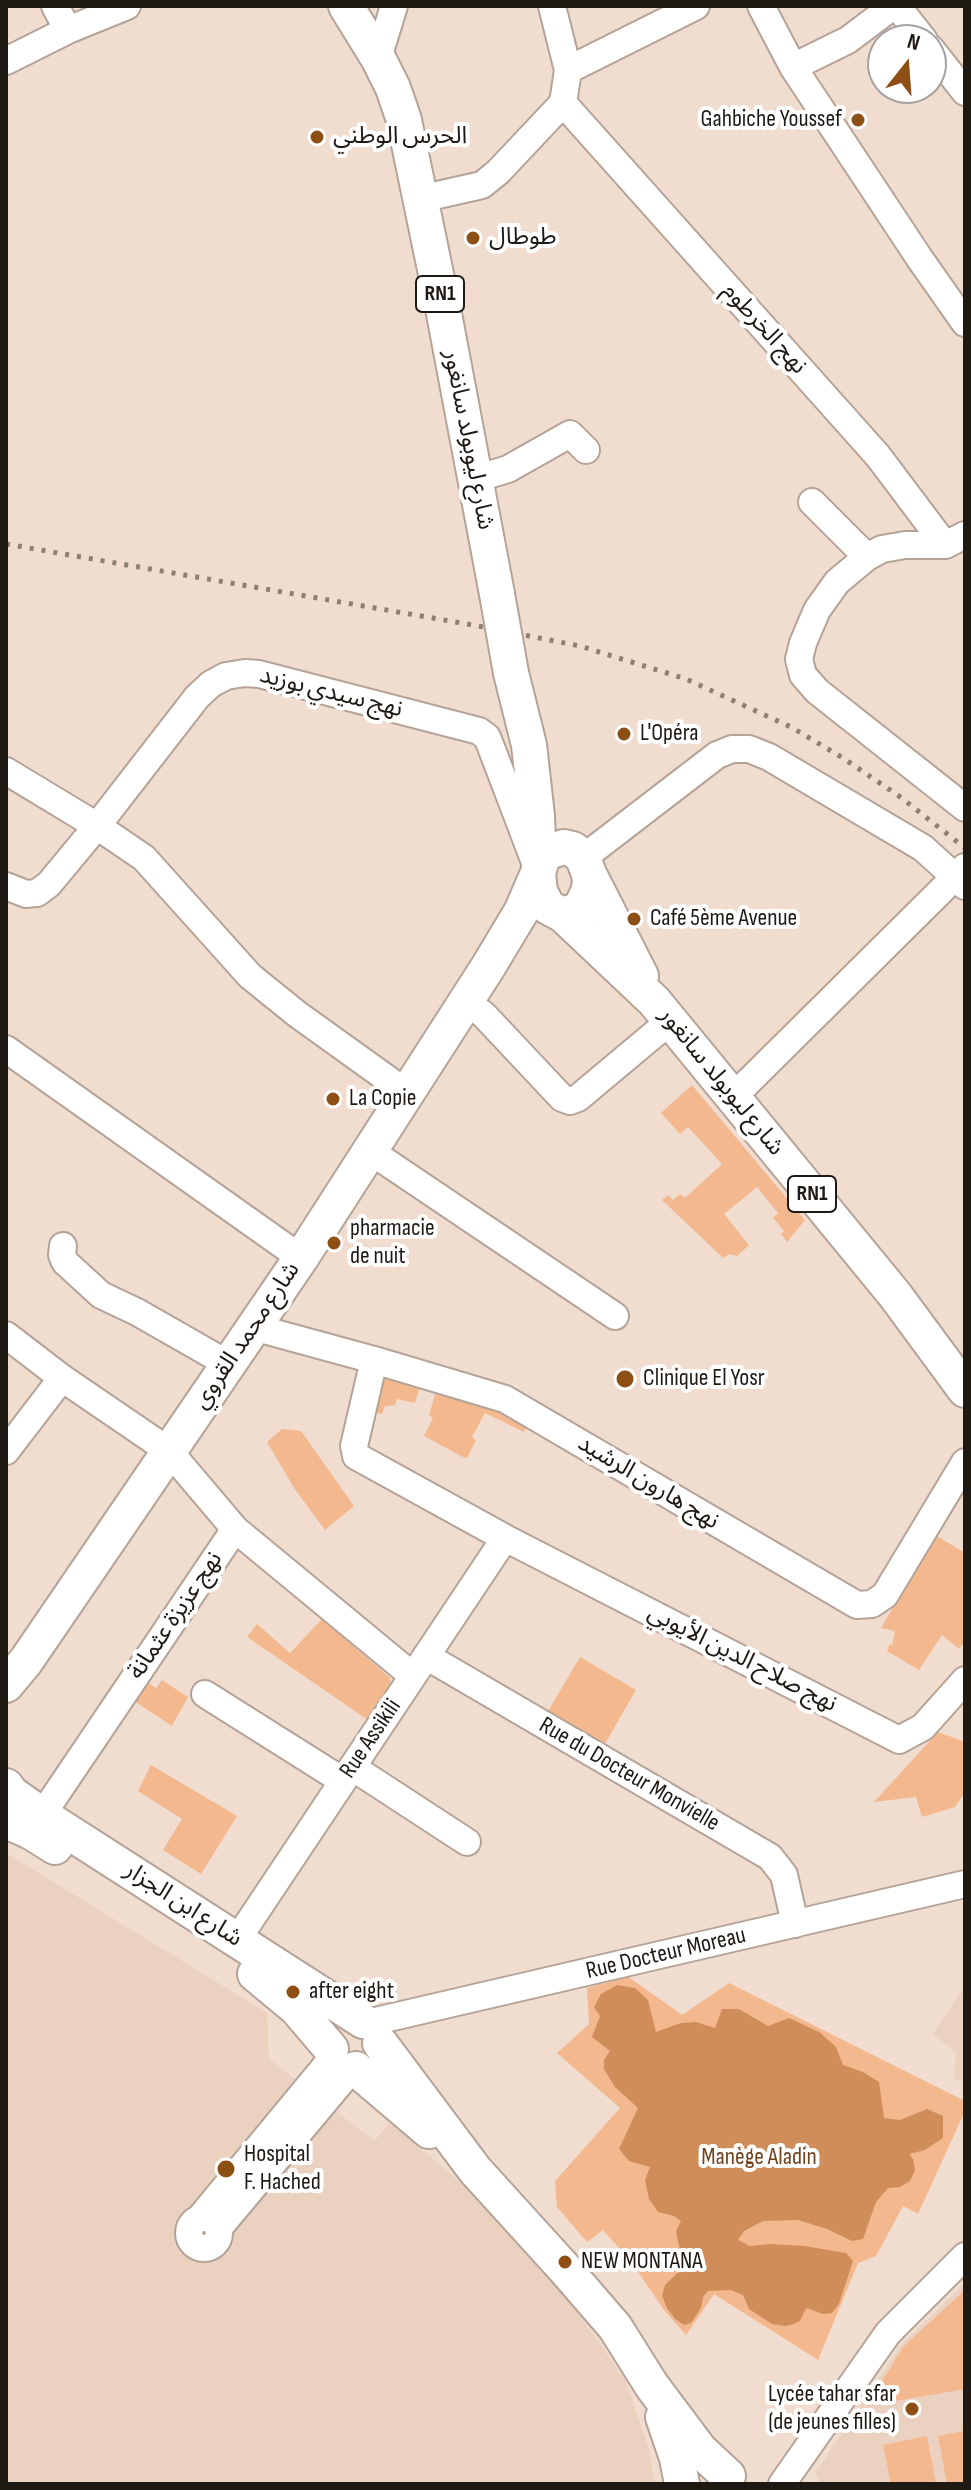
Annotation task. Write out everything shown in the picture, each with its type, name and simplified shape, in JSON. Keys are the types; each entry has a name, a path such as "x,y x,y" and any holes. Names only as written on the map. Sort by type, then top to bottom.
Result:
{"main road":[{"name":"شارع ليوبولد سانغور","path":"346,6 378,58 404,120 511,673 529,745 537,816 540,892 544,901 662,1011 895,1295 965,1390"},
{"name":"شارع ليوبولد سانغور","path":"529,745 559,817 662,1011"},
{"path":"538,871 542,859 555,848 573,849 584,862 588,892 580,909 562,915"},
{"name":"شارع محمد القروي","path":"6,1700 16,1673 301,1258 370,1151 521,912 538,871"},
{"name":"شارع محمد القروي","path":"488,967 562,915"},
{"name":"شارع ابن الجزار","path":"6,1786 42,1815 370,2029 475,2170 615,2327 652,2386 722,2481"},
{"name":"شارع ابن الجزار","path":"6,1821 31,1832 262,1979 297,2009 343,2061 475,2170"},
{"path":"350,2020 370,2029 378,2054 371,2063 343,2061 331,2036 338,2026 350,2020"},
{"name":"شارع ابن الجزار","path":"652,2386 677,2458 682,2484"}],"street":[{"path":"55,6 68,30"},
{"path":"6,61 68,30 127,6"},
{"path":"378,58 394,6"},
{"path":"420,199 482,185 563,103 568,70 552,6"},
{"path":"568,70 696,6"},
{"path":"761,6 793,67 965,323"},
{"path":"793,67 848,40 895,6 910,24"},
{"path":"947,69 965,92"},
{"name":"نهج الخرطوم","path":"563,103 878,456 958,539"},
{"path":"475,479 508,469 570,434 586,450"},
{"path":"812,502 867,557"},
{"path":"958,539 882,549 867,557 837,582 817,610 799,659 803,675 817,691 965,808"},
{"name":"نهج سيدي بوزيد","path":"97,826 197,697 226,676 259,674 465,726 487,737 538,871"},
{"path":"584,862 717,755 732,749 749,749 769,757 923,848 962,876 733,1097"},
{"path":"6,771 135,851 157,871 250,976 407,1093"},
{"path":"6,886 26,894 37,893 49,884 97,826"},
{"path":"466,1001 484,1015 562,1098 570,1101 578,1098 662,1011"},
{"path":"6,1049 301,1258"},
{"path":"370,1151 615,1316"},
{"path":"63,1246 65,1262 101,1295 228,1364"},
{"name":"نهج هارون الرشيد","path":"253,1327 517,1404 857,1605 872,1604 885,1595 965,1462"},
{"path":"6,1335 62,1378 169,1451 235,1529"},
{"path":"374,1360 354,1446 356,1456 505,1538"},
{"path":"6,1451 62,1378"},
{"name":"نهج عزيزة عثمانة","path":"42,1815 235,1529 420,1666"},
{"name":"Rue Assikili","path":"237,1940 505,1538"},
{"name":"نهج صلاح الدين الأيوبي","path":"505,1538 899,1740 923,1727 965,1680"},
{"name":"Rue du Docteur Monvielle","path":"420,1666 770,1857 784,1875 795,1924"},
{"path":"205,1694 467,1842"},
{"name":"Rue Docteur Moreau","path":"370,2029 965,1884"},
{"path":"208,2224 343,2061"},
{"path":"782,2484 888,2333 965,2256"}],"shaded area":[{"name":"Hospital F. Hached","path":"6,1853 267,2013 269,2059 374,2141 391,2122 477,2197 553,2281 626,2382 649,2449 655,2484 6,2484"},
{"path":"965,1986 965,2080 954,2080 956,2052 933,2034"},
{"name":"Lycée tahar sfar (de jeunes filles)","path":"965,2283 965,2484 820,2484 816,2472 901,2345"}],"green space":[{"path":"692,1085 805,1220 787,1242 781,1234 784,1231 773,1218 778,1213 757,1187 724,1214 749,1245 737,1256 729,1254 723,1258 662,1200 668,1195 673,1200 680,1194 685,1198 722,1164 688,1127 680,1134 661,1113"},
{"path":"384,1374 421,1384 415,1403 397,1399 395,1405 385,1406 382,1414 374,1412"},
{"path":"437,1388 504,1406 528,1421 524,1432 485,1413 472,1437 476,1440 467,1458 463,1457 424,1436 433,1418 429,1415"},
{"path":"282,1429 301,1431 354,1506 325,1530 294,1488 267,1442"},
{"path":"935,1535 965,1553 965,1642 959,1649 942,1635 919,1670 887,1651 892,1645 895,1631 881,1628"},
{"path":"322,1619 390,1678 391,1685 368,1720 247,1637 257,1624 290,1653"},
{"path":"580,1657 636,1690 603,1747 547,1713"},
{"path":"143,1679 156,1688 162,1680 188,1697 172,1726 131,1699"},
{"path":"938,1732 965,1742 965,1792 955,1807 922,1817 916,1797 874,1802"},
{"path":"151,1765 237,1816 201,1874 163,1850 182,1819 138,1791"},
{"name":"Manège Aladin","path":"629,1977 682,2015 729,1983 965,2101 965,2111 918,2214 903,2206 876,2256 858,2263 818,2360 714,2294 686,2335 603,2230 587,2242 557,2207 555,2181 620,2108 557,2053 589,2024 587,1988"},
{"name":"Manège Aladin","path":"617,1985 635,1988 648,2000 656,2032 681,2023 696,2022 715,2028 722,2009 739,2009 768,2026 789,2018 819,2032 836,2047 843,2065 879,2082 884,2118 900,2120 927,2109 943,2116 943,2138 925,2150 909,2154 915,2170 910,2181 900,2187 888,2188 876,2202 863,2239 852,2241 798,2220 763,2221 744,2231 738,2240 750,2246 805,2246 846,2253 853,2261 839,2304 832,2313 823,2314 806,2308 800,2321 794,2324 772,2324 749,2309 743,2295 731,2290 708,2291 691,2323 684,2325 667,2308 662,2296 665,2285 677,2273 694,2270 693,2260 679,2247 676,2231 681,2221 658,2212 649,2199 645,2180 650,2167 629,2161 619,2149 638,2108 615,2087 604,2069 604,2060 610,2051 592,2037 600,2016 594,2007 601,1994"},
{"path":"965,2290 965,2389 867,2406 903,2347"},
{"path":"965,2431 965,2484 947,2484 938,2436"},
{"path":"927,2436 936,2484 891,2484 883,2445"}],"railway":[{"path":"6,544 580,646 686,679 791,727 843,758 899,796 965,848"}],"place":[{"name":"Gahbiche Youssef","path":"858,120"},
{"name":"الحرس الوطني","path":"317,137"},
{"name":"طوطال","path":"473,238"},
{"name":"L'Opéra","path":"624,734"},
{"name":"Café 5ème Avenue","path":"634,919"},
{"name":"La Copie","path":"333,1099"},
{"name":"pharmacie de nuit","path":"334,1243"},
{"name":"Clinique El Yosr","path":"625,1379"},
{"name":"after eight","path":"293,1992"},
{"name":"Hospital F. Hached","path":"226,2169"},
{"name":"NEW MONTANA","path":"565,2262"},
{"name":"Lycée tahar sfar (de jeunes filles)","path":"912,2409"}]}
